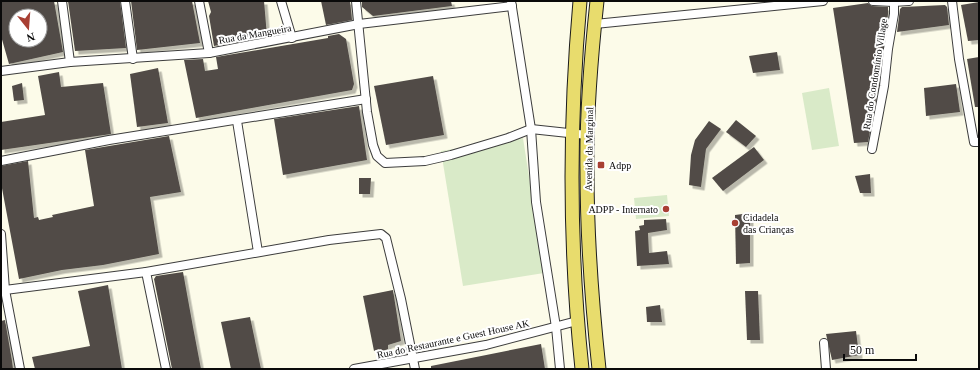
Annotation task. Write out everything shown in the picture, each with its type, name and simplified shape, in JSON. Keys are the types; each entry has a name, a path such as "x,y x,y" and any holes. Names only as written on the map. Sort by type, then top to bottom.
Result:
{"main road":[{"name":"Avenida da Marginal","path":"580,1 574,67 571,227 577,321 582,369"},
{"name":"Avenida da Marginal","path":"597,1 587,136 587,172 590,260 599,369"}],"street":[{"path":"62,1 70,62"},
{"path":"125,1 133,59"},
{"path":"199,1 209,52"},
{"path":"281,1 292,38"},
{"path":"356,1 366,99 374,151 381,161 385,163 425,161 508,138 531,129 587,136"},
{"path":"595,24 764,4 823,1"},
{"path":"873,1 909,1"},
{"path":"952,1 965,93 974,142 979,142"},
{"name":"Rua do Condomínio Village","path":"872,149 884,86 894,14 893,2"},
{"path":"512,3 531,129 536,202 556,327 560,369"},
{"name":"Rua da Mangueira","path":"1,72 70,62 133,59 209,52 292,38 359,24 512,3"},
{"path":"1,161 108,140 237,121 366,99"},
{"path":"237,121 258,252"},
{"path":"1,234 5,290 20,369"},
{"path":"5,290 146,272 329,240 381,234 384,235 401,299 415,369"},
{"path":"146,272 166,369"},
{"name":"Rua do Restaurante e Guest House AK","path":"354,369 486,345 577,321"},
{"path":"824,343 826,369"}],"green space":[{"path":"829,88 839,146 812,150 802,93"},
{"path":"523,138 544,273 463,286 441,151"},
{"path":"667,195 669,216 636,219 634,198"}],"building":[{"path":"1,1 54,1 63,52 9,64 1,36"},
{"path":"68,1 120,1 126,48 75,51"},
{"path":"131,1 192,1 200,43 137,50"},
{"path":"208,1 264,1 267,36 214,46 209,16 211,12"},
{"path":"321,1 350,1 352,20 326,25"},
{"path":"362,1 451,1 452,6 373,16 362,7"},
{"path":"979,2 979,40 968,41 961,5"},
{"path":"868,3 872,6 888,7 888,14 879,82 868,142 854,143 833,8"},
{"path":"945,5 947,7 949,25 897,32 900,9 902,7"},
{"path":"339,34 346,39 354,84 352,90 196,118 184,60 203,59 205,71 218,69 216,57 328,38 328,36"},
{"path":"777,52 780,70 753,73 749,56"},
{"path":"979,57 979,107 975,107 967,59"},
{"path":"158,68 168,123 137,127 130,74"},
{"path":"59,72 61,87 103,83 111,134 1,150 1,122 45,115 38,76"},
{"path":"433,76 444,135 386,145 374,86"},
{"path":"22,83 24,100 14,101 12,86"},
{"path":"956,84 960,112 926,116 924,88"},
{"path":"359,106 367,160 283,175 274,119"},
{"path":"736,120 756,136 746,147 726,132"},
{"path":"709,121 721,129 706,149 701,187 689,185 691,155 695,140"},
{"path":"169,136 181,192 150,197 159,254 103,265 62,270 19,279 1,183 1,166 28,161 34,218 38,217 39,220 53,217 52,215 94,206 85,150"},
{"path":"754,147 764,160 723,191 712,178"},
{"path":"870,174 871,193 860,193 855,176"},
{"path":"359,178 371,178 370,194 359,194"},
{"path":"750,213 750,263 736,264 735,215"},
{"path":"666,219 667,230 648,233 649,253 667,251 669,264 637,266 635,231 640,230 639,226 644,225 644,220"},
{"path":"183,272 201,369 172,369 154,279 156,276"},
{"path":"108,285 122,369 35,369 32,357 90,346 78,291"},
{"path":"393,290 401,341 388,345 388,349 380,352 379,349 374,351 363,296"},
{"path":"745,291 758,291 760,340 747,340"},
{"path":"660,305 662,322 647,322 646,307"},
{"path":"250,317 261,369 231,369 221,322"},
{"path":"5,320 13,369 1,369 1,321"},
{"path":"856,331 859,355 832,360 826,334"},
{"path":"541,344 545,369 431,369 431,366"}],"place":[{"name":"Adpp","path":"601,165"},
{"name":"ADPP - Internato","path":"666,209"},
{"name":"Cidadela das Crianças","path":"735,223"}]}
